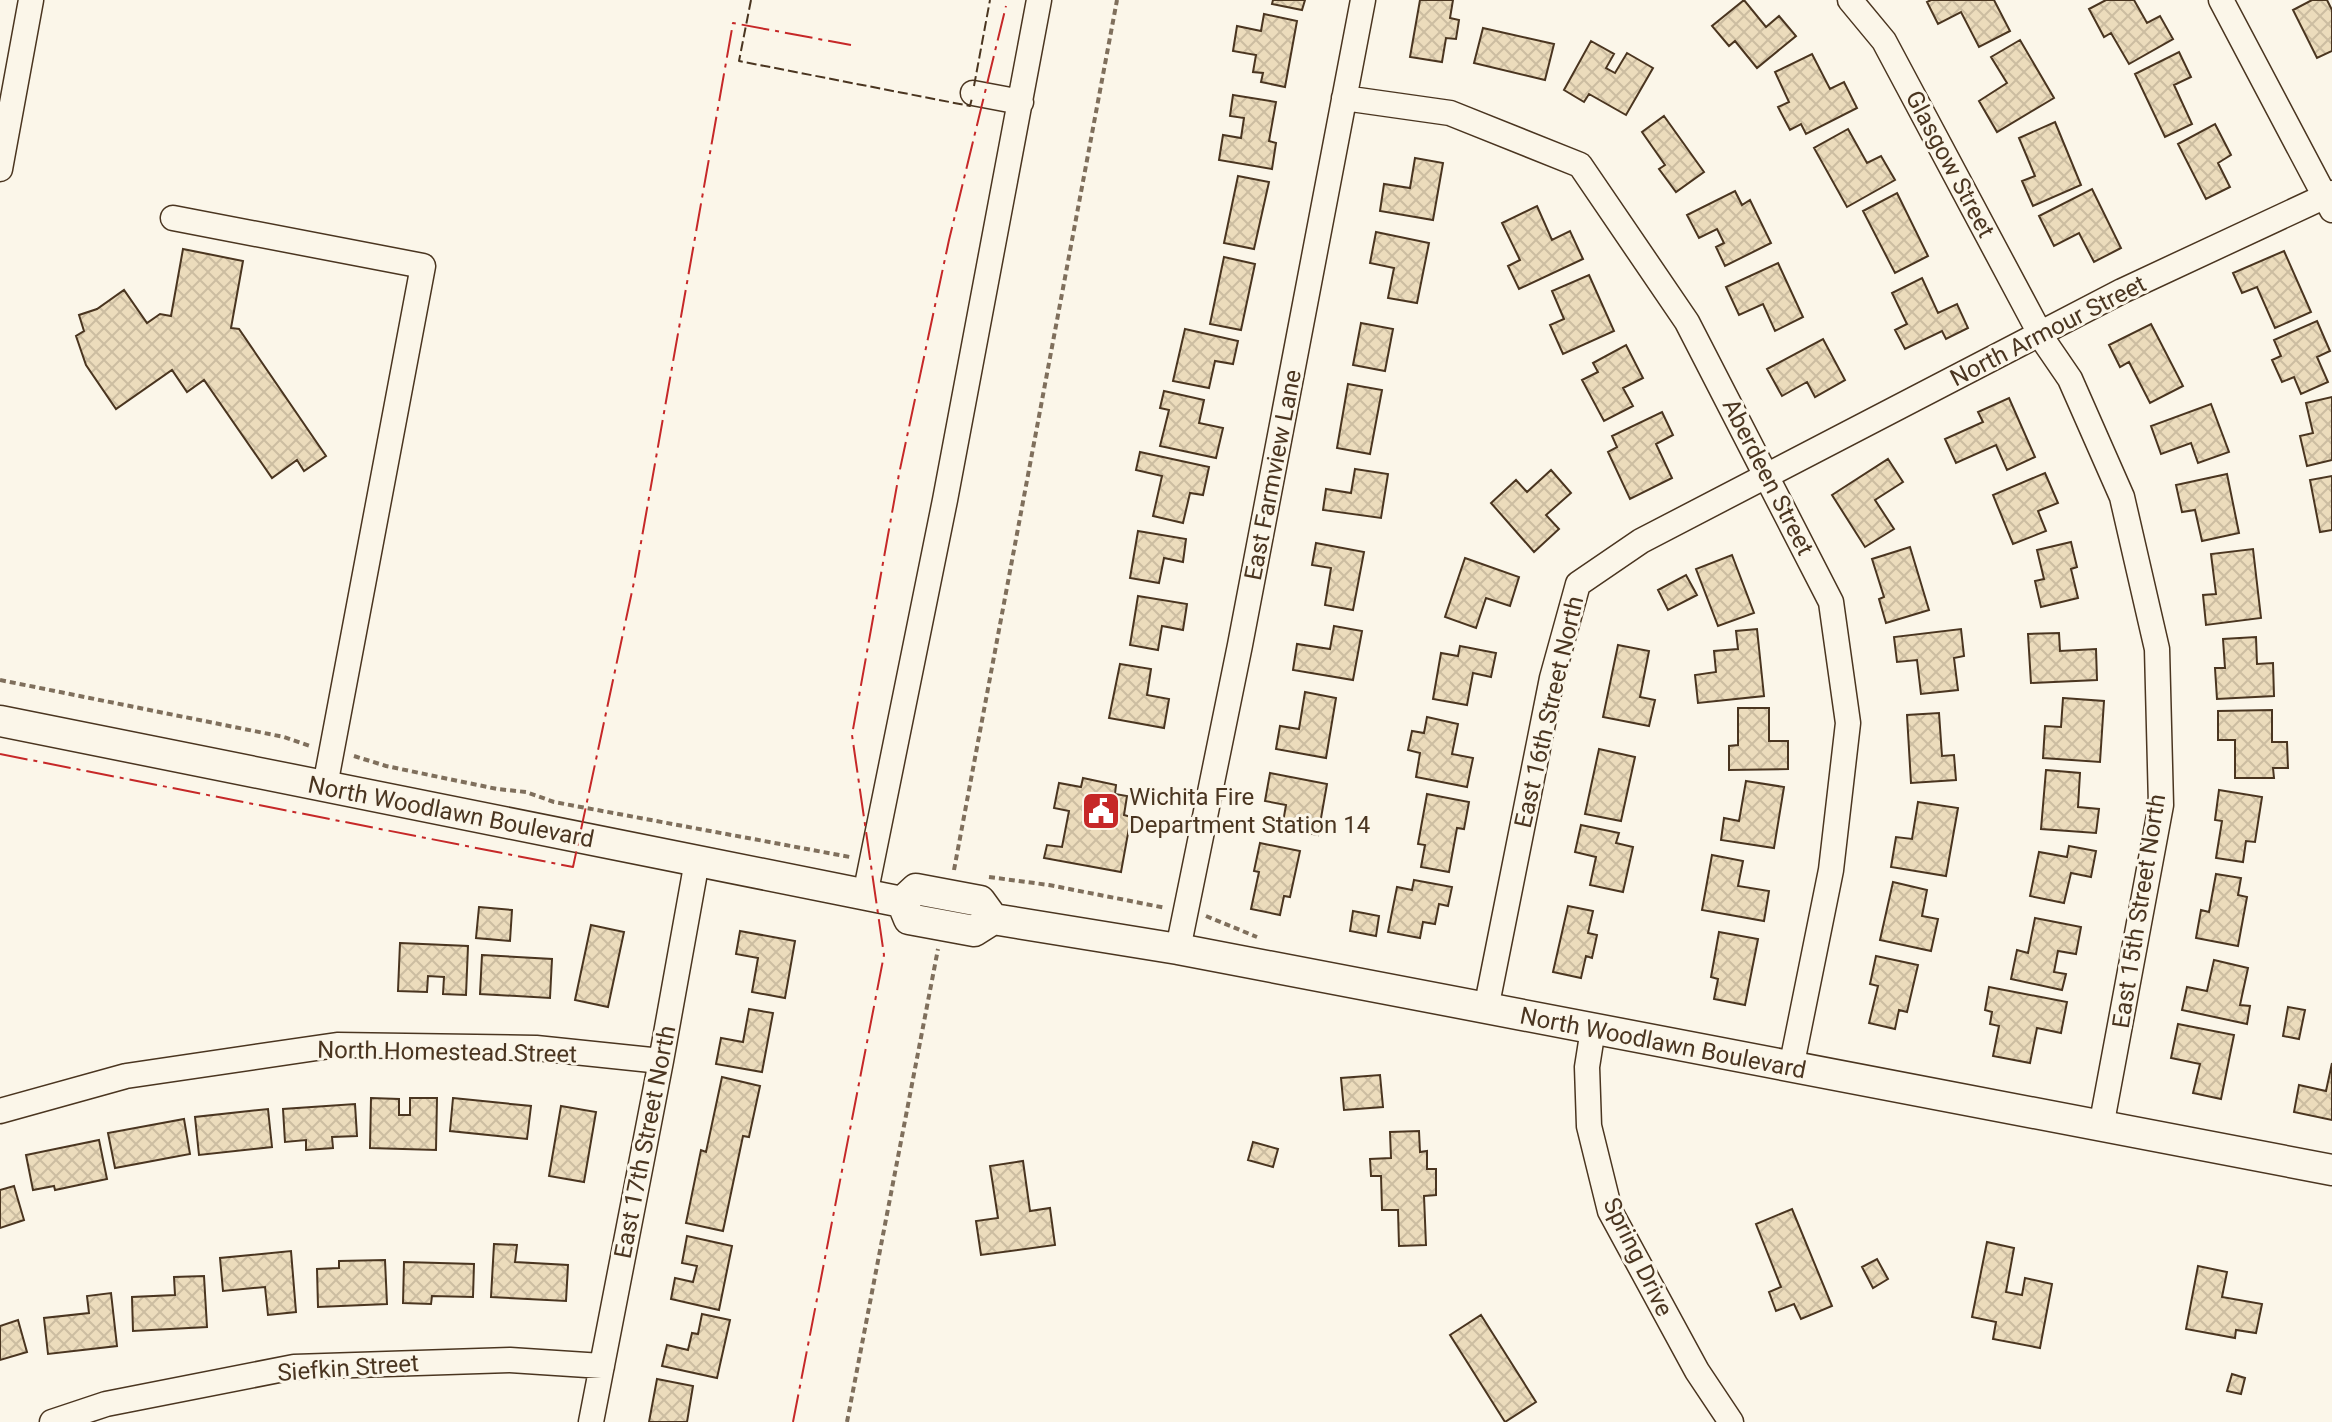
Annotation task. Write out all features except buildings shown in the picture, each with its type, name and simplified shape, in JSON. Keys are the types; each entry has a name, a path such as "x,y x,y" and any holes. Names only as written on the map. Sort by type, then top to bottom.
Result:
{"main road":[{"name":"North Woodlawn Boulevard","path":"0,721 902,902 909,919 974,931 993,919 1178,949 2332,1170"}],"street":[{"path":"0,169 31,0"},
{"path":"865,895 945,500 1039,0"},
{"name":"East Farmview Lane","path":"1178,949 1240,645 1363,0"},
{"name":"Glasgow Street","path":"1850,0 1884,41 2040,334"},
{"path":"2221,0 2330,200"},
{"path":"973,93 1021,102"},
{"name":"Aberdeen Street","path":"1344,98 1450,113 1580,165 1687,322 1769,476 1831,602 1848,723 1831,870 1791,1068"},
{"name":"North Armour Street","path":"1769,476 2122,291 2330,200"},
{"path":"173,218 423,266 325,786"},
{"name":"East 15th Street North","path":"2040,334 2070,379 2122,497 2157,649 2161,805 2101,1127"},
{"name":"East 16th Street North","path":"1486,1009 1552,678 1578,584 1641,541 1769,476"},
{"name":"East 17th Street North","path":"591,1422 697,861"},
{"name":"Spring Drive","path":"1593,1029 1587,1067 1589,1126 1610,1211 1697,1371 1731,1422"},
{"name":"North Homestead Street","path":"0,1111 126,1076 337,1045 536,1048 661,1061"},
{"name":"Siefkin Street","path":"52,1422 106,1404 294,1367 510,1360 602,1366"}],"path":[{"path":"967,873 954,871 1117,0"},
{"path":"0,680 284,737 386,766 526,792 554,802 872,861"},
{"path":"981,876 1049,885 1206,916 1263,939"},
{"path":"847,1422 940,940"}],"fence":[{"path":"751,0 739,61 970,106 972,98"},
{"path":"974,86 990,0"}],"power":[{"path":"793,1422 884,955 852,735 899,474 949,240 1006,6"},
{"path":"0,754 573,867 634,582 733,23 851,45"}],"place":[{"name":"Wichita Fire Department Station 14","path":"1101,811"}]}
